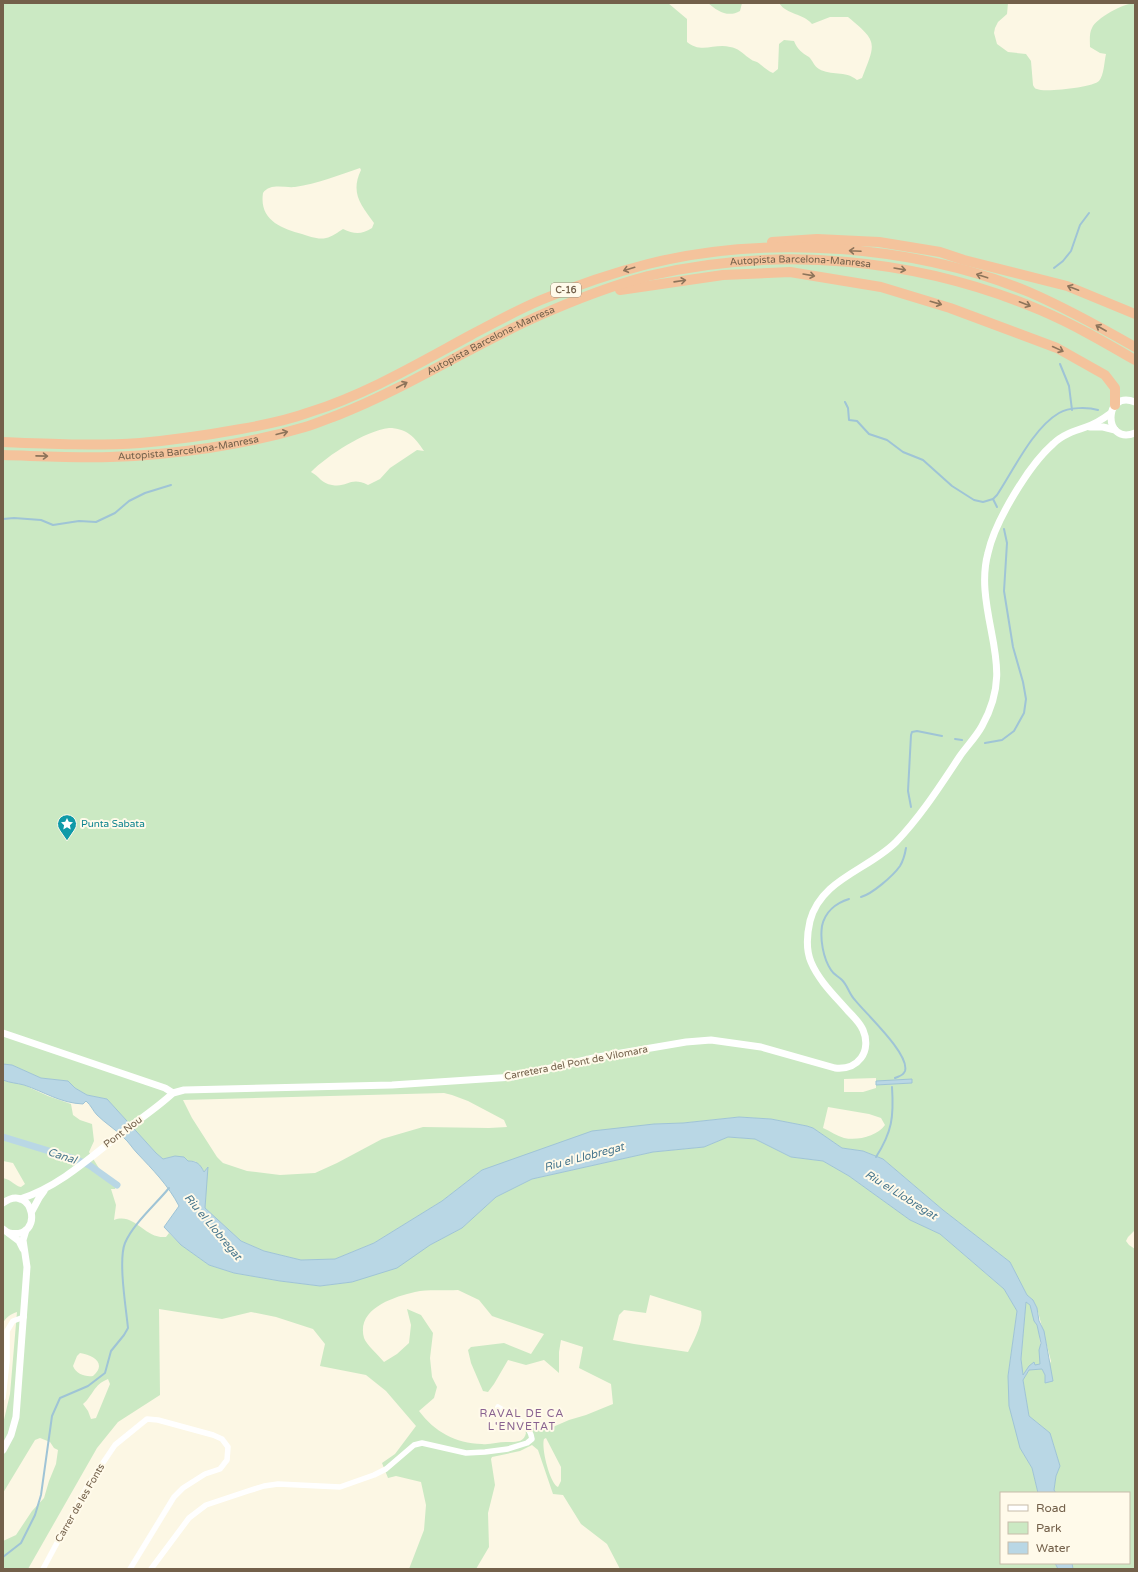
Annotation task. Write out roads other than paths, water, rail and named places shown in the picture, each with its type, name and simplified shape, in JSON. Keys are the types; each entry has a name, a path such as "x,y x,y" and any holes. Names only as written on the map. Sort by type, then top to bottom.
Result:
{"highway":[{"path":"647,264 667,255 723,244 817,239 879,242 940,252 964,260 1068,286 1135,314"},
{"name":"Autopista Barcelona-Manresa","path":"3,442 88,445 141,443 213,434 263,425 308,413 349,398 539,300 647,264 725,250 807,248 875,252 953,268 981,275 1028,292 1079,315 1135,347"},
{"name":"Autopista Barcelona-Manresa","path":"3,455 109,457 145,455 264,438 307,427 370,402 536,317 589,295 649,276 744,261 806,259 862,263 905,270 961,282 1040,310 1072,325 1135,360"},
{"path":"600,292 724,275 790,272 881,287 950,308 1056,348 1105,375 1115,388 1113,409"}],"street":[{"path":"1115,430 1111,422 1113,409 1126,400 1135,402"},
{"name":"Carretera del Pont de Vilomara","path":"171,1095 195,1089 392,1085 512,1077 598,1058 686,1042 711,1040 761,1047 830,1067 841,1068 855,1064 865,1051 865,1035 857,1021 817,974 810,960 808,941 810,920 815,907 823,895 837,882 863,867 893,844 903,834 925,808 967,745 981,728 990,709 998,677 993,633 985,589 985,570 987,553 1001,518 1039,458 1054,442 1074,430 1087,427 1100,421 1113,409"},
{"name":"Carretera del Pont de Vilomara","path":"1087,427 1103,427 1124,434 1135,433"},
{"path":"3,1033 165,1088 171,1095"},
{"name":"Pont Nou","path":"48,1187 77,1167 171,1095"},
{"path":"3,1203 10,1199 20,1199 48,1187"},
{"path":"3,1450 11,1435 16,1417 27,1267 23,1240 26,1230 31,1222 32,1211 38,1198 48,1187"},
{"path":"20,1199 26,1203 32,1211"},
{"path":"6,1231 20,1233 26,1230"},
{"path":"6,1231 19,1241 24,1250"},
{"path":"3,1398 7,1361 7,1331 13,1321 24,1317"},
{"path":"151,1569 189,1518 206,1506 248,1490 278,1484 340,1487 374,1475 386,1469 414,1445 422,1443 466,1452 485,1452 508,1449 527,1443 532,1438 531,1432 520,1421 498,1407"},
{"name":"Carrer de les Fonts","path":"43,1569 88,1485 115,1445 147,1419 158,1420 213,1435 222,1439 228,1447 227,1460 220,1469 205,1474 184,1488 174,1497 130,1569"}],"water":[{"name":"Riu el Llobregat","path":"3,1064 12,1065 41,1078 68,1081 75,1088 87,1095 107,1099 163,1159 175,1156 184,1157 188,1161 198,1164 204,1172 208,1167 205,1208 241,1241 264,1251 301,1260 335,1259 374,1243 442,1201 482,1170 592,1131 739,1117 771,1119 813,1128 842,1148 863,1151 883,1159 943,1210 1010,1262 1027,1295 1033,1300 1037,1308 1039,1321 1044,1331 1053,1381 1045,1383 1045,1375 1042,1369 1029,1370 1023,1380 1029,1416 1050,1433 1060,1466 1056,1476 1054,1490 1055,1492 1038,1492 1032,1468 1020,1448 1009,1406 1008,1376 1017,1311 1004,1289 940,1234 910,1220 849,1176 823,1161 791,1157 755,1139 728,1137 704,1147 653,1152 532,1179 496,1197 462,1228 430,1245 397,1268 352,1282 320,1286 234,1273 209,1265 181,1245 164,1227 179,1206 170,1191 127,1141 103,1121 86,1101 83,1104 67,1102 24,1085 3,1080","holes":["1026,1302 1030,1305 1034,1321 1037,1325 1041,1343 1039,1350 1040,1364 1035,1365 1034,1362 1029,1366 1023,1375 1021,1359"]},
{"path":"912,1079 912,1083 876,1085 876,1081"},
{"path":"1056,1564 1072,1564 1073,1569 1058,1569"}],"waterway":[{"path":"1054,268 1063,261 1071,251 1080,225 1089,213"},
{"path":"1060,364 1069,386 1072,410"},
{"path":"845,402 848,408 849,420 857,421 869,434 887,440 903,452 923,460 952,486 974,500 983,502 993,499 997,495 1032,439 1050,420 1063,411 1084,408 1098,410"},
{"path":"3,519 14,518 41,520 53,525 79,521 96,522 115,513 129,501 145,493 171,485"},
{"path":"993,499 997,507"},
{"path":"985,743 1002,740 1014,731 1024,713 1026,699 1023,682 1013,647 1004,591 1007,543 1004,529"},
{"path":"911,807 908,791 912,732 917,731 942,736"},
{"path":"955,739 962,740"},
{"path":"861,897 876,889 897,870 902,862 906,848"},
{"path":"849,899 840,903 828,912 823,921 821,937 824,954 832,972 844,982 853,998 886,1034 901,1055 905,1064 905,1071 902,1075 895,1078"},
{"path":"876,1157 886,1140 891,1124 893,1107 892,1087"},
{"name":"Canal","path":"3,1137 72,1158 89,1165 117,1185"},
{"path":"3,1557 21,1543 35,1515 41,1495 52,1416 60,1398 88,1386 105,1373 111,1351 128,1328 122,1272 125,1243 139,1221 169,1188"}],"place":[{"name":"Punta Sabata","path":"67,841"}],"district":[{"name":"RAVAL DE CA L'ENVETAT","path":"522,1419"}]}
